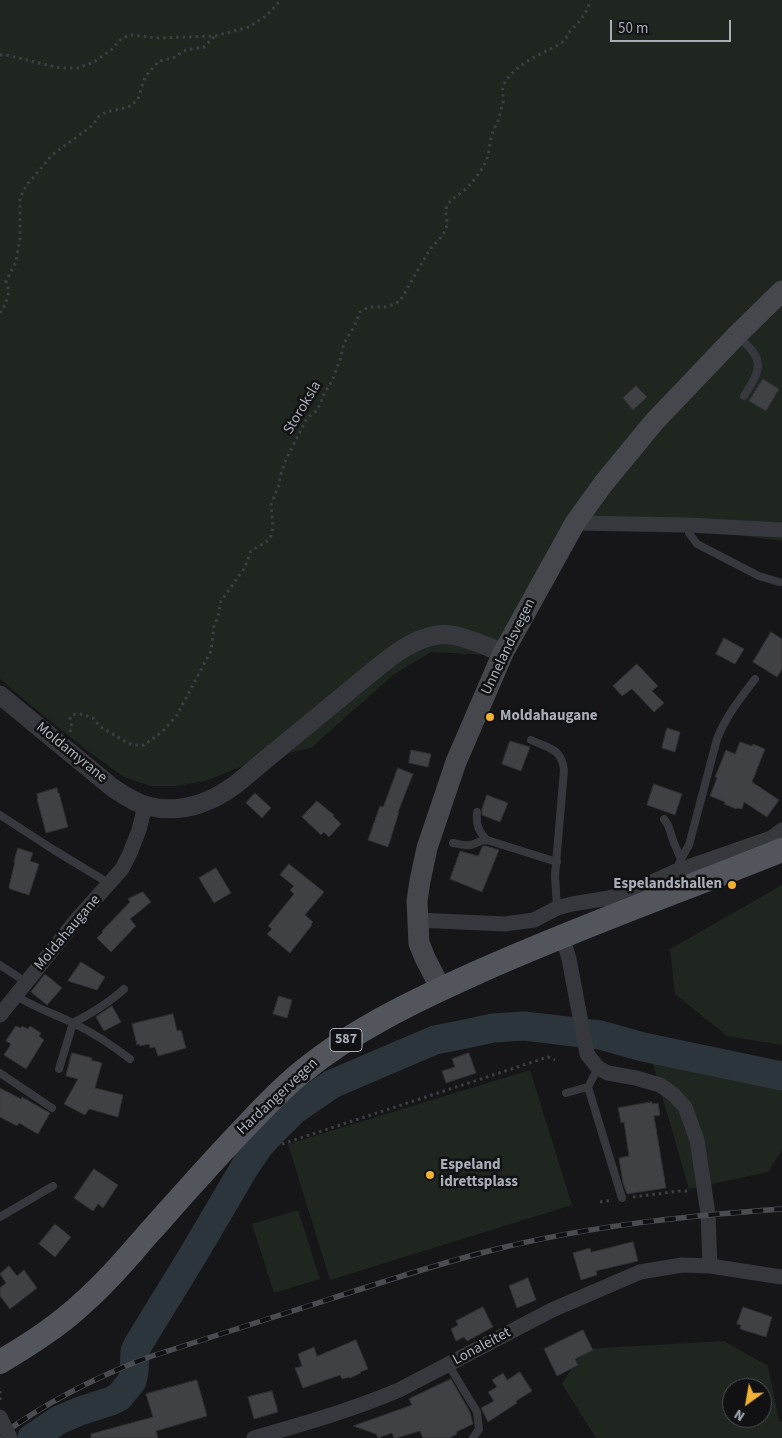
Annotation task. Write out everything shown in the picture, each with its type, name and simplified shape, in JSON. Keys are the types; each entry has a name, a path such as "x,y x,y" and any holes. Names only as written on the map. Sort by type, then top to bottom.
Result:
{"main road":[{"name":"Unnelandsvegen","path":"441,989 419,943 417,901 420,881 427,848 456,762 503,653 575,523 603,484 654,422 782,291"},
{"name":"Hardangervegen","path":"0,1362 47,1332 85,1302 125,1261 232,1141 275,1096 302,1072 348,1039 441,989 562,935 782,850"}],"street":[{"path":"575,523 688,525 782,530"},
{"path":"145,806 181,809 199,805 219,796 400,650 420,640 440,634 455,636 503,653"},
{"name":"Moldamyrane","path":"0,695 113,788 145,806"},
{"name":"Moldahaugane","path":"0,1014 78,918 122,869 139,830 145,806"},
{"path":"417,920 505,924 534,920 557,908 609,898 641,887 678,865 753,845 771,838 782,830"},
{"path":"562,935 569,959 587,1054 598,1068 608,1073 636,1078 660,1086 673,1094 685,1108 696,1140 708,1214 710,1266"},
{"name":"Lonaleitet","path":"254,1438 377,1399 399,1390 552,1310 640,1272 682,1265 710,1266 782,1277"},
{"path":"0,1417 10,1438"}],"lane":[{"path":"736,336 753,351 758,361 756,378 744,396"},
{"path":"688,525 689,534 697,544 758,576 779,582"},
{"path":"678,865 689,845 722,725 755,679"},
{"path":"531,740 560,754 564,770 555,876 557,908"},
{"path":"477,812 477,828 487,840"},
{"name":"Moldahaugane","path":"1,817 110,884"},
{"path":"664,819 674,843 678,865"},
{"path":"453,843 463,846 487,840 557,862"},
{"name":"Moldahaugane","path":"0,966 26,982"},
{"path":"59,1069 73,1023 112,1000 124,989"},
{"path":"15,995 28,1004 73,1023 115,1047 130,1059"},
{"path":"598,1068 588,1087 622,1198"},
{"path":"0,1073 52,1108"},
{"path":"566,1093 588,1087"},
{"path":"0,1217 53,1186"},
{"path":"448,1364 477,1412 479,1429 473,1438"}],"path":[{"path":"0,55 6,54 60,68 78,68 94,62 111,50 122,38 131,35 158,38 216,35 249,26 266,16 281,0"},
{"name":"Storoksla","path":"61,745 72,729 70,718 75,714 92,718 99,726 135,746 144,745 162,732 177,715 212,651 214,626 221,602 244,569 251,551 266,542 271,536 273,527 271,505 279,486 286,459 307,418 320,405 332,381 344,343 354,327 360,312 365,308 392,305 400,301 430,249 436,244 443,233 447,220 445,212 447,206 476,177 486,161 492,132 498,120 502,104 502,87 504,83 518,67 561,43 588,10 590,0"},
{"path":"0,313 9,292 6,281 16,262 20,238 20,198 26,186 52,154 93,125 98,117 106,112 131,106 138,99 145,77 159,61 173,58 186,50 204,47 216,35"},
{"path":"282,1144 548,1057 555,1060"},
{"path":"600,1202 680,1191 704,1191"},
{"path":"0,1391 0,1408"}],"shaded area":[{"path":"0,0 782,0 782,541 620,519 588,517 510,648 487,655 431,652 393,675 311,748 261,759 205,781 176,786 150,786 124,777 89,752 0,679"},
{"path":"782,885 782,1045 727,1036 675,994 670,949"},
{"path":"689,1049 742,1073 782,1081 782,1150 768,1172 689,1189 649,1051"},
{"name":"Espeland idrettsplass","path":"530,1070 572,1205 330,1280 288,1144"},
{"path":"298,1210 320,1279 274,1293 252,1224"},
{"path":"724,1341 768,1366 770,1378 722,1378 722,1428 772,1428 772,1386 779,1421 782,1422 782,1438 596,1438 562,1384 584,1349"}],"building":[{"path":"763,379 779,389 766,411 749,401"},
{"path":"636,386 647,397 633,410 623,398"},
{"path":"771,632 782,639 782,669 777,677 753,662"},
{"path":"724,638 744,649 735,664 716,654"},
{"path":"637,664 658,686 652,691 664,703 654,712 632,689 622,696 613,686"},
{"path":"667,728 680,732 675,752 662,748"},
{"path":"510,741 530,747 521,771 502,764"},
{"path":"740,742 752,746 753,744 765,749 752,782 779,800 767,817 744,802 742,809 736,809 710,796 717,778 715,777 726,750 735,754"},
{"path":"411,750 431,754 428,767 409,763"},
{"path":"398,768 413,774 398,812 388,847 368,840 380,806 383,807"},
{"path":"654,784 682,794 675,815 647,805"},
{"path":"57,788 68,827 46,833 37,794"},
{"path":"255,793 271,808 262,818 246,803"},
{"path":"487,795 508,803 500,822 482,815"},
{"path":"317,801 334,815 341,824 329,837 324,832 321,835 302,817"},
{"path":"483,846 499,850 482,892 450,879 460,851 478,856"},
{"path":"18,848 33,853 30,861 39,864 29,895 9,887"},
{"path":"289,864 324,892 305,915 313,922 312,925 290,953 267,934 272,929 268,926 294,894 290,890 294,886 280,875"},
{"path":"216,868 231,893 214,903 199,878"},
{"path":"143,892 151,902 130,919 136,926 111,952 97,938 130,902 128,899"},
{"path":"81,962 105,977 97,990 68,981"},
{"path":"45,974 62,988 47,1005 31,992"},
{"path":"279,996 292,1000 287,1018 273,1014"},
{"path":"112,1006 121,1022 104,1031 96,1017"},
{"path":"173,1014 177,1031 181,1030 186,1048 158,1056 155,1047 150,1048 149,1044 137,1045 132,1024"},
{"path":"16,1026 28,1029 30,1026 41,1033 39,1036 44,1040 26,1069 4,1055 11,1044 6,1041"},
{"path":"72,1053 92,1058 91,1060 102,1063 95,1088 123,1095 118,1117 89,1109 85,1115 64,1104 78,1079 66,1076"},
{"path":"469,1053 476,1073 446,1083 442,1071 455,1067 452,1059"},
{"path":"0,1088 21,1099 22,1097 50,1113 38,1134 19,1123 17,1126 0,1117"},
{"path":"652,1102 652,1104 658,1103 660,1115 654,1116 666,1188 627,1194 623,1183 619,1158 629,1156 624,1122 621,1123 618,1108"},
{"path":"94,1169 118,1185 103,1208 98,1204 93,1211 74,1198"},
{"path":"55,1224 71,1237 55,1257 39,1244"},
{"path":"633,1242 638,1261 596,1271 597,1275 581,1280 573,1253 590,1248 591,1252"},
{"path":"9,1266 17,1276 24,1270 37,1288 10,1309 0,1296 0,1288 6,1283 0,1274"},
{"path":"528,1278 536,1300 517,1308 509,1286"},
{"path":"483,1307 493,1327 467,1341 464,1337 456,1341 451,1329 458,1325 456,1321"},
{"path":"743,1307 772,1317 766,1337 740,1329 741,1325 737,1324"},
{"path":"583,1330 593,1350 575,1359 578,1365 557,1376 544,1349"},
{"path":"356,1340 368,1369 350,1378 342,1379 340,1375 303,1388 295,1368 302,1366 298,1354 314,1347 317,1356"},
{"path":"520,1372 532,1391 488,1422 481,1408 494,1401 488,1392 497,1387 492,1380 503,1373 507,1380"},
{"path":"451,1379 470,1412 473,1424 456,1432 457,1434 449,1438 423,1438 420,1431 397,1438 394,1438 392,1433 378,1438 376,1434 353,1426 412,1405 409,1399"},
{"path":"197,1380 207,1416 156,1431 158,1438 91,1438 91,1434 153,1417 146,1394"},
{"path":"272,1391 278,1412 254,1419 248,1397"}],"waterway":[{"path":"32,1438 59,1420 119,1397 132,1381 135,1351 139,1343 246,1165 259,1146 294,1110 332,1084 435,1040 493,1028 524,1026 600,1035 643,1047 782,1076"}],"railway":[{"path":"0,1436 70,1392 146,1358 451,1261 565,1234 601,1228 709,1215 782,1209"}],"place":[{"name":"Moldahaugane","path":"490,717"},
{"name":"Espelandshallen","path":"732,885"},
{"name":"Espeland idrettsplass","path":"430,1175"}]}
